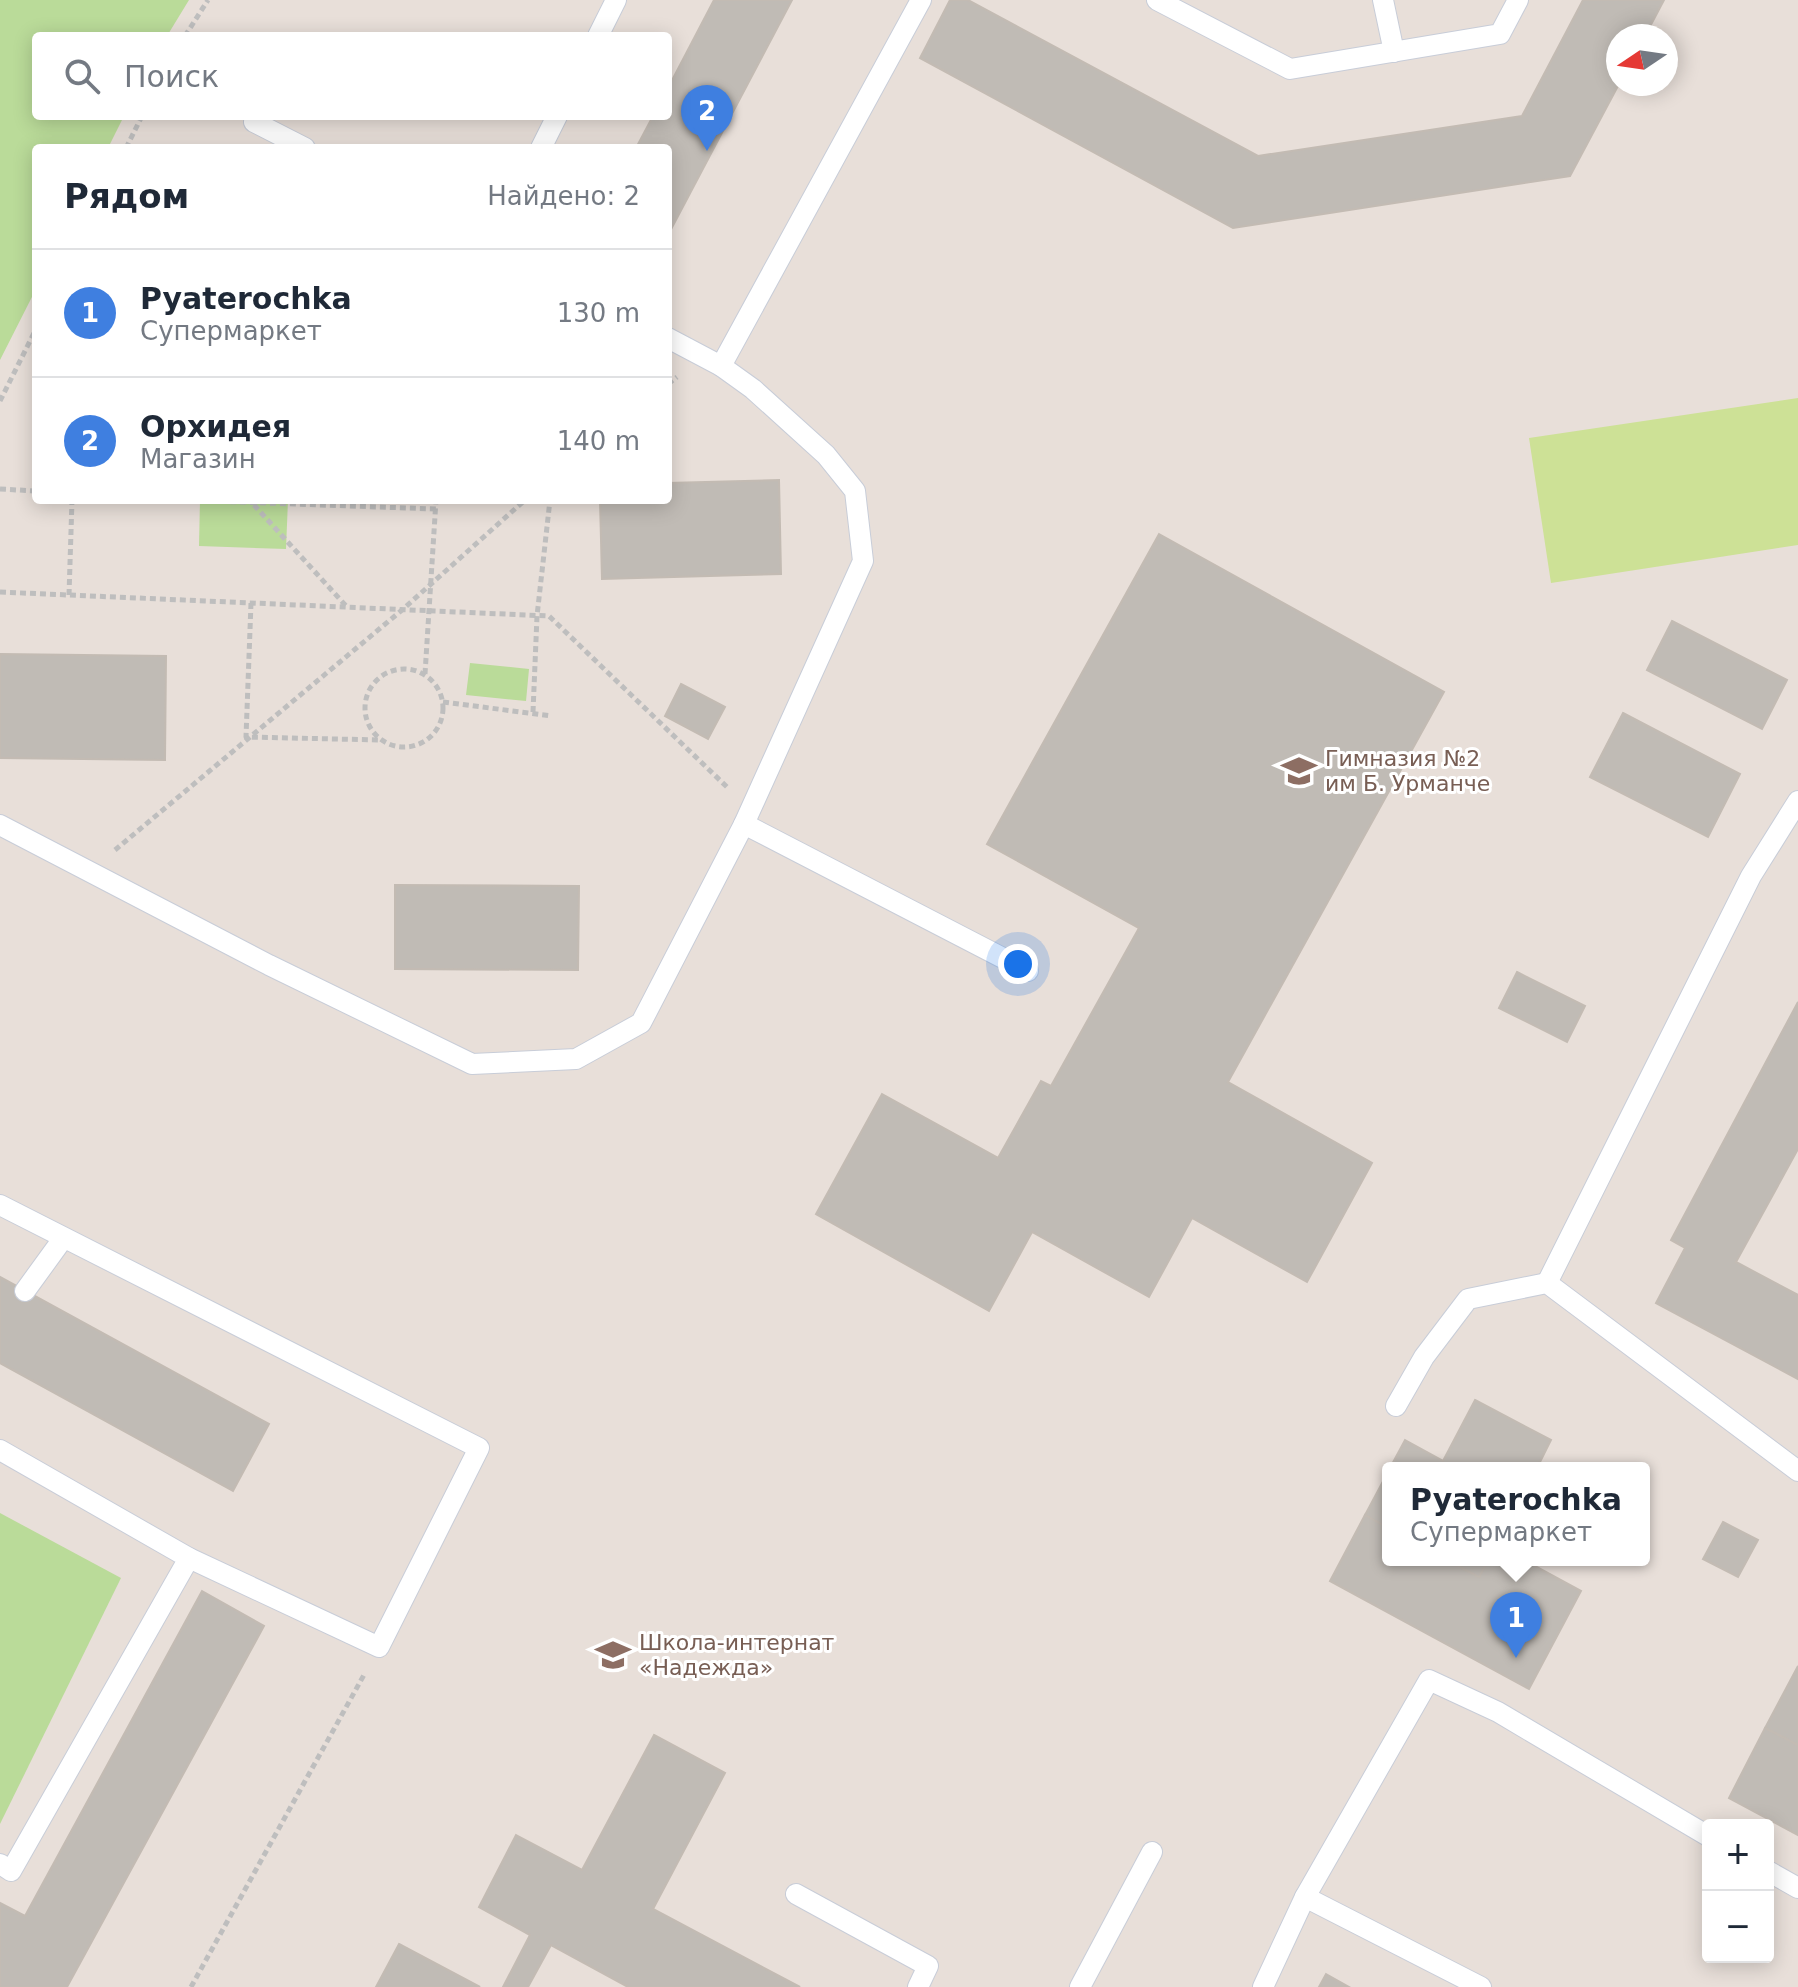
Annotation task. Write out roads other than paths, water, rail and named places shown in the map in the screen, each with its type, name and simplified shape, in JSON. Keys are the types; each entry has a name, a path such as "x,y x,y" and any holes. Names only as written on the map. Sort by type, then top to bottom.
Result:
{"lane":[{"path":"600,32 616,0"},
{"path":"721,366 921,0"},
{"path":"1157,0 1290,69 1500,34 1518,0"},
{"path":"1383,0 1394,52"},
{"path":"543,144 555,120"},
{"path":"254,122 297,144"},
{"path":"0,825 269,965 472,1064 576,1059 641,1023 748,816 863,561 855,491 826,455 753,389 721,366 672,340"},
{"path":"1547,1283 1751,876 1798,801"},
{"path":"748,816 1028,971"},
{"path":"0,1205 62,1240 479,1448 379,1647 189,1558 0,1450"},
{"path":"25,1291 62,1240"},
{"path":"1396,1406 1424,1357 1468,1299 1547,1283 1798,1471"},
{"path":"0,1864 11,1871 189,1558"},
{"path":"1263,1987 1305,1897 1429,1680 1498,1712 1702,1832"},
{"path":"1080,1987 1152,1852"},
{"path":"1774,1874 1798,1888"},
{"path":"796,1894 928,1966 918,1987"},
{"path":"1305,1897 1481,1987"}],"place":[{"name":"Орхидея","path":"707,151"},
{"name":"Гимназия №2 им Б. Урманче","path":"1299,771"},
{"name":"Школа-интернат «Надежда»","path":"613,1655"},
{"name":"Pyaterochka","path":"1516,1658"}]}
